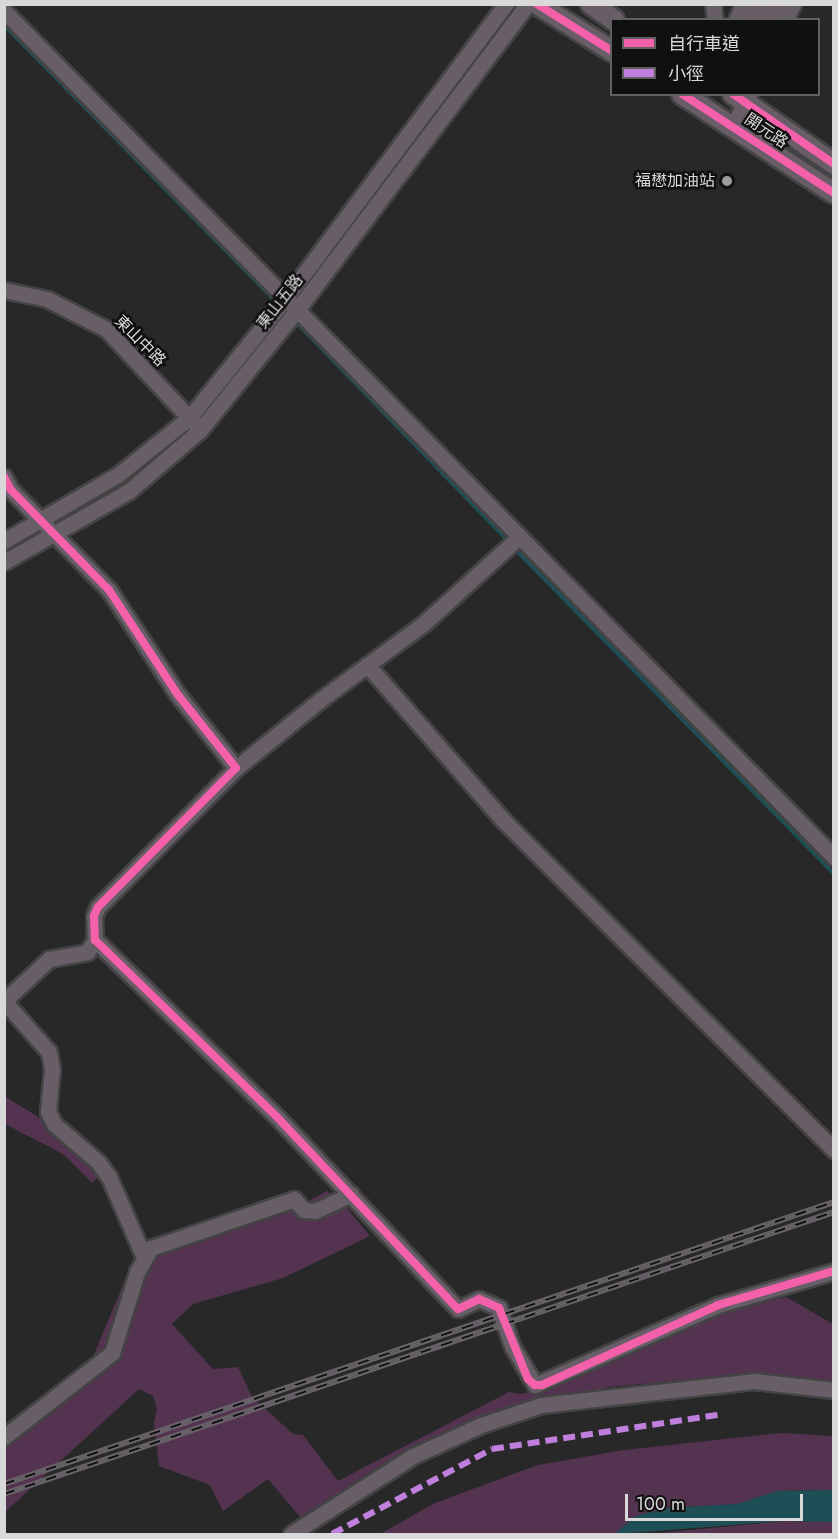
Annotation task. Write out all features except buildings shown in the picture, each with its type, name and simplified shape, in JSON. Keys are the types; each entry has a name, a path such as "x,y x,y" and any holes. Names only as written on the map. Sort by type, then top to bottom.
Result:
{"main road":[{"path":"537,4 610,50"},
{"path":"591,4 611,18"},
{"path":"752,18 758,4"},
{"path":"771,18 777,4"},
{"path":"707,105 740,97"},
{"name":"開元路","path":"740,97 834,164"},
{"name":"開元路","path":"707,105 834,193"}],"street":[{"name":"東山五路","path":"4,541 43,521 119,474 189,417 285,298 506,4"},
{"name":"東山五路","path":"4,562 57,534 129,491 200,430 297,310 528,4"},
{"path":"737,18 743,4"},
{"path":"786,18 793,4"},
{"path":"4,11 834,857"},
{"name":"東山中路","path":"4,290 47,298 106,329 200,430"},
{"path":"4,477 11,490 57,534 109,590 178,695 236,768"},
{"path":"143,1255 109,1177 98,1162 54,1124 48,1112 52,1069 49,1052 4,1001 43,963 87,952 95,940 94,916 98,907 236,768 320,700 369,667 423,624 519,537"},
{"path":"369,667 502,819 834,1150"},
{"path":"95,940 351,1194 458,1309 479,1299 499,1308 528,1379 535,1385 718,1305 834,1271"},
{"path":"8,1428 112,1353 143,1255 151,1248 294,1199 304,1210 315,1211 351,1194"},
{"path":"291,1534 413,1456 481,1425 541,1405 754,1381 834,1390"}],"shaded area":[{"path":"4,1096 45,1121 109,1166 92,1183 63,1154 5,1124"},
{"path":"327,1191 346,1207 370,1236 283,1278 193,1304 172,1324 213,1369 238,1367 252,1397 293,1434 303,1435 338,1481 509,1392 521,1394 549,1387 722,1310 786,1297 833,1324 833,1384 741,1375 609,1387 486,1417 371,1471 301,1518 268,1479 223,1511 210,1485 159,1466 154,1422 157,1409 153,1396 139,1389 5,1512 5,1446 82,1384 127,1275 145,1256 282,1200 298,1207"},
{"path":"781,1433 833,1436 833,1490 777,1491 737,1504 667,1508 636,1516 615,1534 380,1534 435,1503 538,1465 624,1450"},
{"path":"784,1521 833,1522 833,1534 649,1534"}],"water":[{"path":"833,1490 833,1522 784,1521 615,1534 636,1516 667,1508 737,1504 777,1491"}],"waterway":[{"path":"4,25 271,297"},
{"path":"298,324 508,541"},
{"path":"513,547 834,874"}],"railway":[{"path":"4,1484 834,1202"},
{"path":"4,1494 834,1212"}],"marked path":[{"path":"332,1534 492,1449 723,1414"}],"cycle path":[{"path":"537,4 610,50"},
{"path":"685,96 834,193"},
{"path":"736,96 834,164"},
{"path":"4,477 11,490 109,590 178,695 236,768 98,907 94,916 95,940 277,1117 458,1309 479,1299 499,1308 528,1379 535,1385 542,1385 718,1305 834,1271"}],"place":[{"name":"福懋加油站","path":"727,181"}]}
